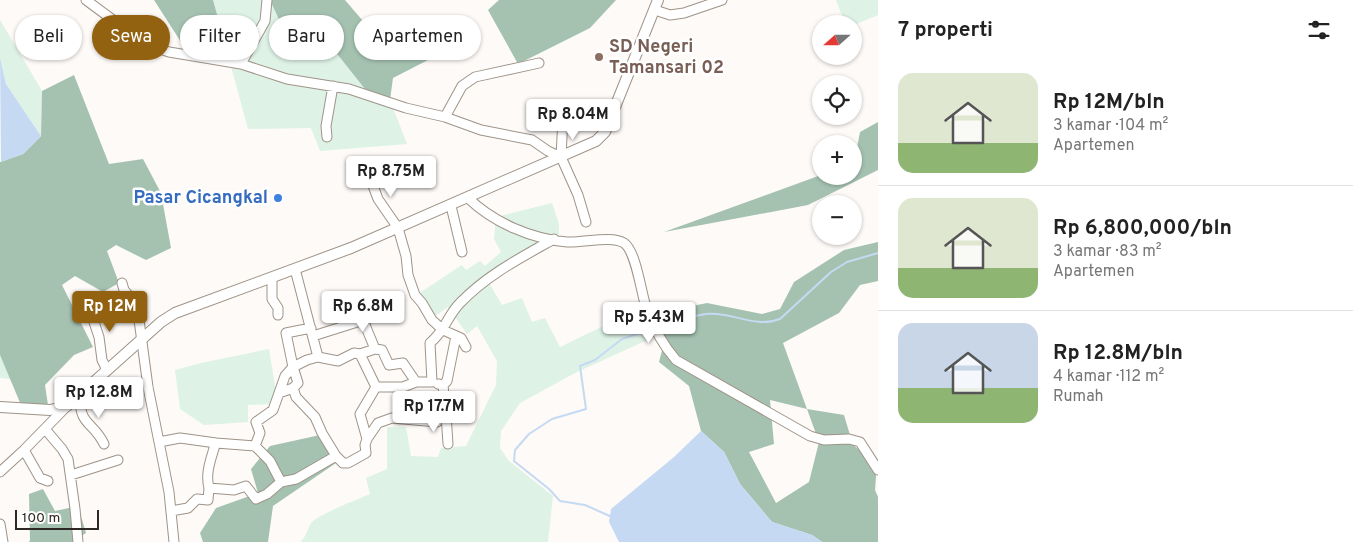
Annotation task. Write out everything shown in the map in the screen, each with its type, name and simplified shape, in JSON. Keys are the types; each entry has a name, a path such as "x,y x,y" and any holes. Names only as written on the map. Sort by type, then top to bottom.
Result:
{"main road":[{"path":"0,407 50,410 67,406 161,322 175,313 296,270 451,206 596,141 602,136 607,127 658,0"}],"street":[{"path":"86,0 151,46 177,54 241,64 287,79 349,89 406,108 445,117 481,130 532,140 561,157"},
{"path":"241,64 265,21 268,0"},
{"path":"655,10 670,15 701,8 722,0"},
{"path":"445,117 462,86 475,77 539,63"},
{"path":"327,137 326,126 333,86"},
{"path":"586,222 578,195 561,157 563,117 570,115 607,127"},
{"path":"369,175 378,199 398,228 406,256 412,290 432,320 443,330 464,341 466,347"},
{"path":"468,198 475,205 509,226 523,232 568,242 616,240 624,243 632,254 646,307 653,324 666,348 676,360 810,436 824,440 849,439 860,442 878,470"},
{"path":"451,206 458,242 462,252"},
{"path":"432,382 430,343 440,336 452,311 482,282 508,264 554,240"},
{"path":"296,270 318,357"},
{"path":"272,278 272,299 278,308 278,315"},
{"path":"122,283 124,290 137,305 148,387 171,511 174,542"},
{"path":"94,301 92,319 99,337 102,360 107,370"},
{"path":"279,393 293,388 298,383 286,333 312,332 363,320 372,316 367,301"},
{"path":"363,320 375,349"},
{"path":"448,444 443,385 447,381 456,336"},
{"path":"255,446 260,433 256,422 273,410 285,376 293,367 318,357 338,361 354,353 360,354 375,349 382,350 389,365 403,362 416,382"},
{"path":"360,354 376,387"},
{"path":"376,387 404,387 416,382 432,382 443,385"},
{"path":"367,438 360,414 376,387"},
{"path":"293,388 296,397 315,417 322,433 336,456 343,463 348,463 366,453 365,445 367,438 378,423 392,418 437,422 439,417 446,414"},
{"path":"80,396 79,409 89,426 100,436 104,444"},
{"path":"0,472 46,429 67,406"},
{"path":"46,429 68,459 78,542"},
{"path":"159,442 180,438 255,446 270,461 281,482"},
{"path":"171,511 188,508 197,499 208,500 208,470 216,443"},
{"path":"24,450 40,478 48,481"},
{"path":"209,488 234,490 246,486 256,499 267,494 281,482 296,479 336,456"},
{"path":"70,475 118,460"},
{"path":"0,524 3,542"}],"green space":[{"path":"154,0 213,0 217,15 180,15 180,41 170,25 170,15 164,15"},
{"path":"213,0 270,0 277,15 269,15 269,60 342,60 365,89 390,100 407,144 320,151 311,128 248,129 229,60 259,60 259,15 217,15"},
{"path":"270,0 345,0 358,15 354,15 354,60 428,60 393,78 390,100 365,89 342,60 344,60 344,15 277,15"},
{"path":"499,0 616,0 590,28 518,64 488,10"},
{"path":"836,0 878,0 878,15 862,22 862,15 842,15"},
{"path":"0,20 15,45 15,60 24,60 42,91 41,136 6,84 0,58"},
{"path":"74,75 109,164 143,159 161,193 171,248 146,260 116,245 107,251 119,283 103,292 75,276 62,285 93,347 74,355 45,385 48,405 21,405 0,355 0,162 23,154 41,136 42,91"},
{"path":"878,122 878,170 862,178 862,135 859,135 860,132"},
{"path":"812,178 812,185 848,185 828,195 812,195 812,203 808,205 664,232"},
{"path":"552,203 559,224 559,242 486,278 502,305 522,298 532,322 545,318 560,347 649,304 656,336 575,373 520,403 501,431 500,448 509,461 553,496 548,542 300,542 304,538 310,524 316,519 370,494 366,478 387,469 387,427 406,427 411,456 438,457 441,448 466,446 496,385 497,361 477,326 467,334 448,307 434,317 415,296 462,265 466,270 480,261 485,266 501,252 494,239 496,217"},
{"path":"878,242 878,281 860,285 839,313 783,343 807,409 844,415 853,445 877,463 875,490 878,497 878,542 822,542 812,535 772,522 740,484 724,452 701,431 689,386 659,362 663,347 652,314 707,303 762,314 780,309 794,282 844,250","holes":["770,400 807,409 819,442 809,482 776,503 749,452 774,444"]},
{"path":"269,349 278,404 248,405 248,422 204,425 180,409 175,370"},
{"path":"0,355 11,379 0,378"},
{"path":"320,435 336,463 273,506 268,542 203,542 200,533 216,508 258,493 251,469 270,446"},
{"path":"43,489 55,511 78,506 86,533 72,542 29,542 29,494"}],"water":[{"path":"0,58 6,84 41,136 23,154 1,162"},
{"path":"701,431 724,452 740,484 772,522 812,535 822,542 619,542 609,522 611,509 674,457"}],"waterway":[{"path":"660,327 706,314 725,315 761,322 771,322 780,319 831,272 847,262 878,253"},
{"path":"612,517 585,505 560,501 549,489 514,461 515,450 529,434 552,419 586,409 580,366 595,360 622,339 650,330"}],"place":[{"name":"SD Negeri Tamansari 02","path":"599,57"},
{"name":"Pasar Cicangkal","path":"278,198"}]}
